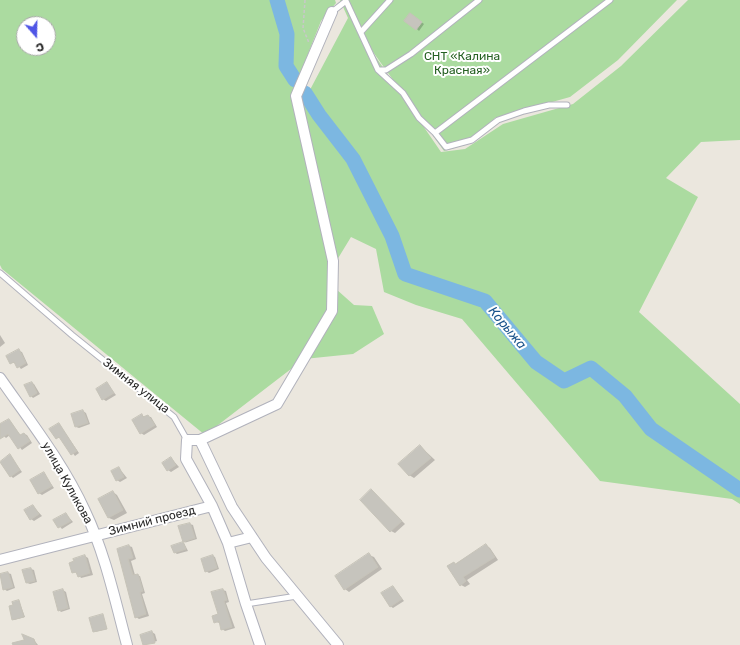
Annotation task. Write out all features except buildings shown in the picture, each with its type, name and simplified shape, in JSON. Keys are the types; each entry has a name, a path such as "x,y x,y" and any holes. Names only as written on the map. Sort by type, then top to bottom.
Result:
{"street":[{"path":"260,645 228,543 212,506 186,459 187,440 200,440 277,404 332,311 333,261 296,96 332,12"},
{"name":"улица Куликова","path":"0,378 56,458 86,511 104,560 127,645"},
{"path":"200,440 232,507 266,558 338,645"},
{"name":"Зимний проезд","path":"0,560 212,506"},
{"path":"228,543 252,537"}],"lane":[{"path":"361,32 390,0"},
{"path":"378,70 386,70 411,54 479,0"},
{"path":"435,133 610,0"},
{"path":"332,12 346,1 378,70 403,93 418,118 435,133 446,147 472,140 498,120 524,110 549,105 567,105"},
{"name":"Зимняя улица","path":"0,273 72,336 174,417 187,440"},
{"path":"246,604 296,596"}],"path":[{"path":"305,0 303,28 313,56"}],"green space":[{"path":"0,0 335,0 336,3 321,21 291,97 336,289 354,305 372,306 384,334 353,354 304,359 205,435 2,269 0,265"},
{"name":"СНТ «Калина Красная»","path":"340,0 677,0 618,60 570,97 495,118 465,145 444,151 358,31 441,152 465,149 503,124 573,104 621,66 688,0 740,0 740,140 701,142 666,178 698,197 639,312 740,404 740,504 732,499 600,481 462,319 416,305 384,292 376,249 351,237 337,260 319,187 303,103 348,18"}],"waterway":[{"name":"Корыжа","path":"277,0 287,34 286,66 295,80"},
{"name":"Корыжа","path":"305,93 319,115 353,159 392,236 405,274 485,301 536,362 564,381 591,368 625,396 651,429 740,490"}]}
